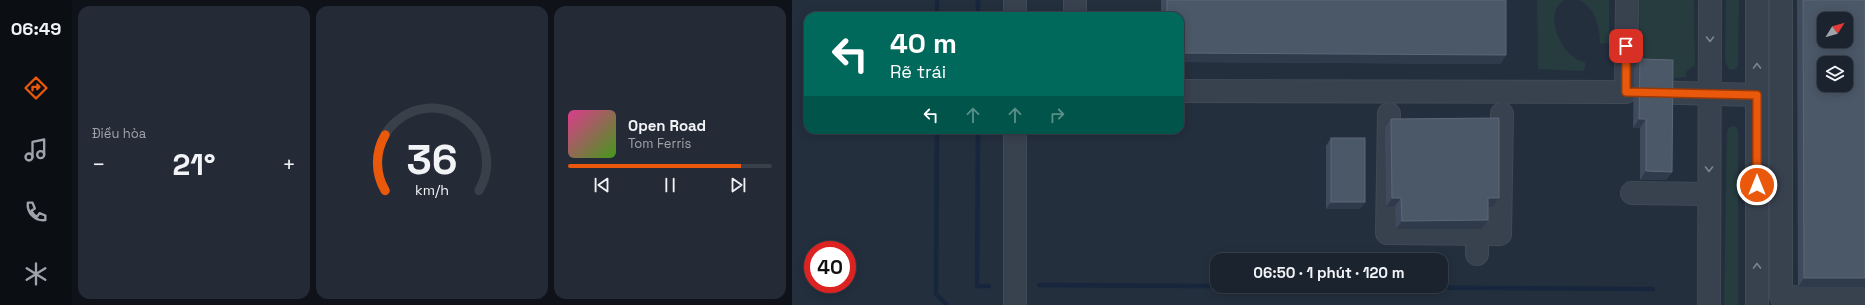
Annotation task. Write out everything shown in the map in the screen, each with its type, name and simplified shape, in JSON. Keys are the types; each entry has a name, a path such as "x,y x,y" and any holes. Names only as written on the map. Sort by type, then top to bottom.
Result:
{"street":[{"path":"1015,0 1015,12"},
{"path":"1075,0 1075,12"},
{"path":"1626,92 1627,0"},
{"path":"1709,305 1710,0"},
{"path":"1757,0 1757,305"},
{"path":"1781,0 1781,297 1865,298"},
{"path":"1184,91 1626,92 1757,95"},
{"path":"1389,114 1387,233 1477,244 1500,234 1502,114"},
{"path":"1015,134 1015,305"},
{"path":"1632,193 1709,194"}],"green space":[{"path":"1537,0 1565,0 1558,6 1555,14 1557,34 1569,53 1577,59 1585,62 1585,68 1583,71 1538,69"},
{"path":"1579,0 1609,0 1609,43 1600,44 1596,19 1589,8"},
{"path":"1639,0 1694,0 1695,65 1686,72 1686,77 1668,79 1640,67"},
{"path":"1726,0 1739,0 1738,66 1734,70 1729,69 1725,61"},
{"path":"1732,126 1736,127 1738,131 1738,305 1724,305 1727,134 1728,129"}],"building":[{"path":"1167,0 1506,0 1506,55 1184,53 1184,12 1167,12"},
{"path":"1803,0 1865,0 1865,278 1804,278"},
{"path":"1640,59 1673,60 1672,172 1646,171 1646,119 1639,119"},
{"path":"1499,118 1499,198 1488,198 1488,220 1402,221 1401,198 1392,198 1391,119"},
{"path":"1331,138 1365,138 1365,202 1331,202"}],"waterway":[{"path":"937,0 937,12"},
{"path":"978,0 978,12"},
{"path":"937,134 936,294 947,305"},
{"path":"978,134 977,286 989,286"},
{"path":"1039,285 1653,289"}],"route":[{"path":"1626,46 1626,92 1757,95 1757,185"}]}
